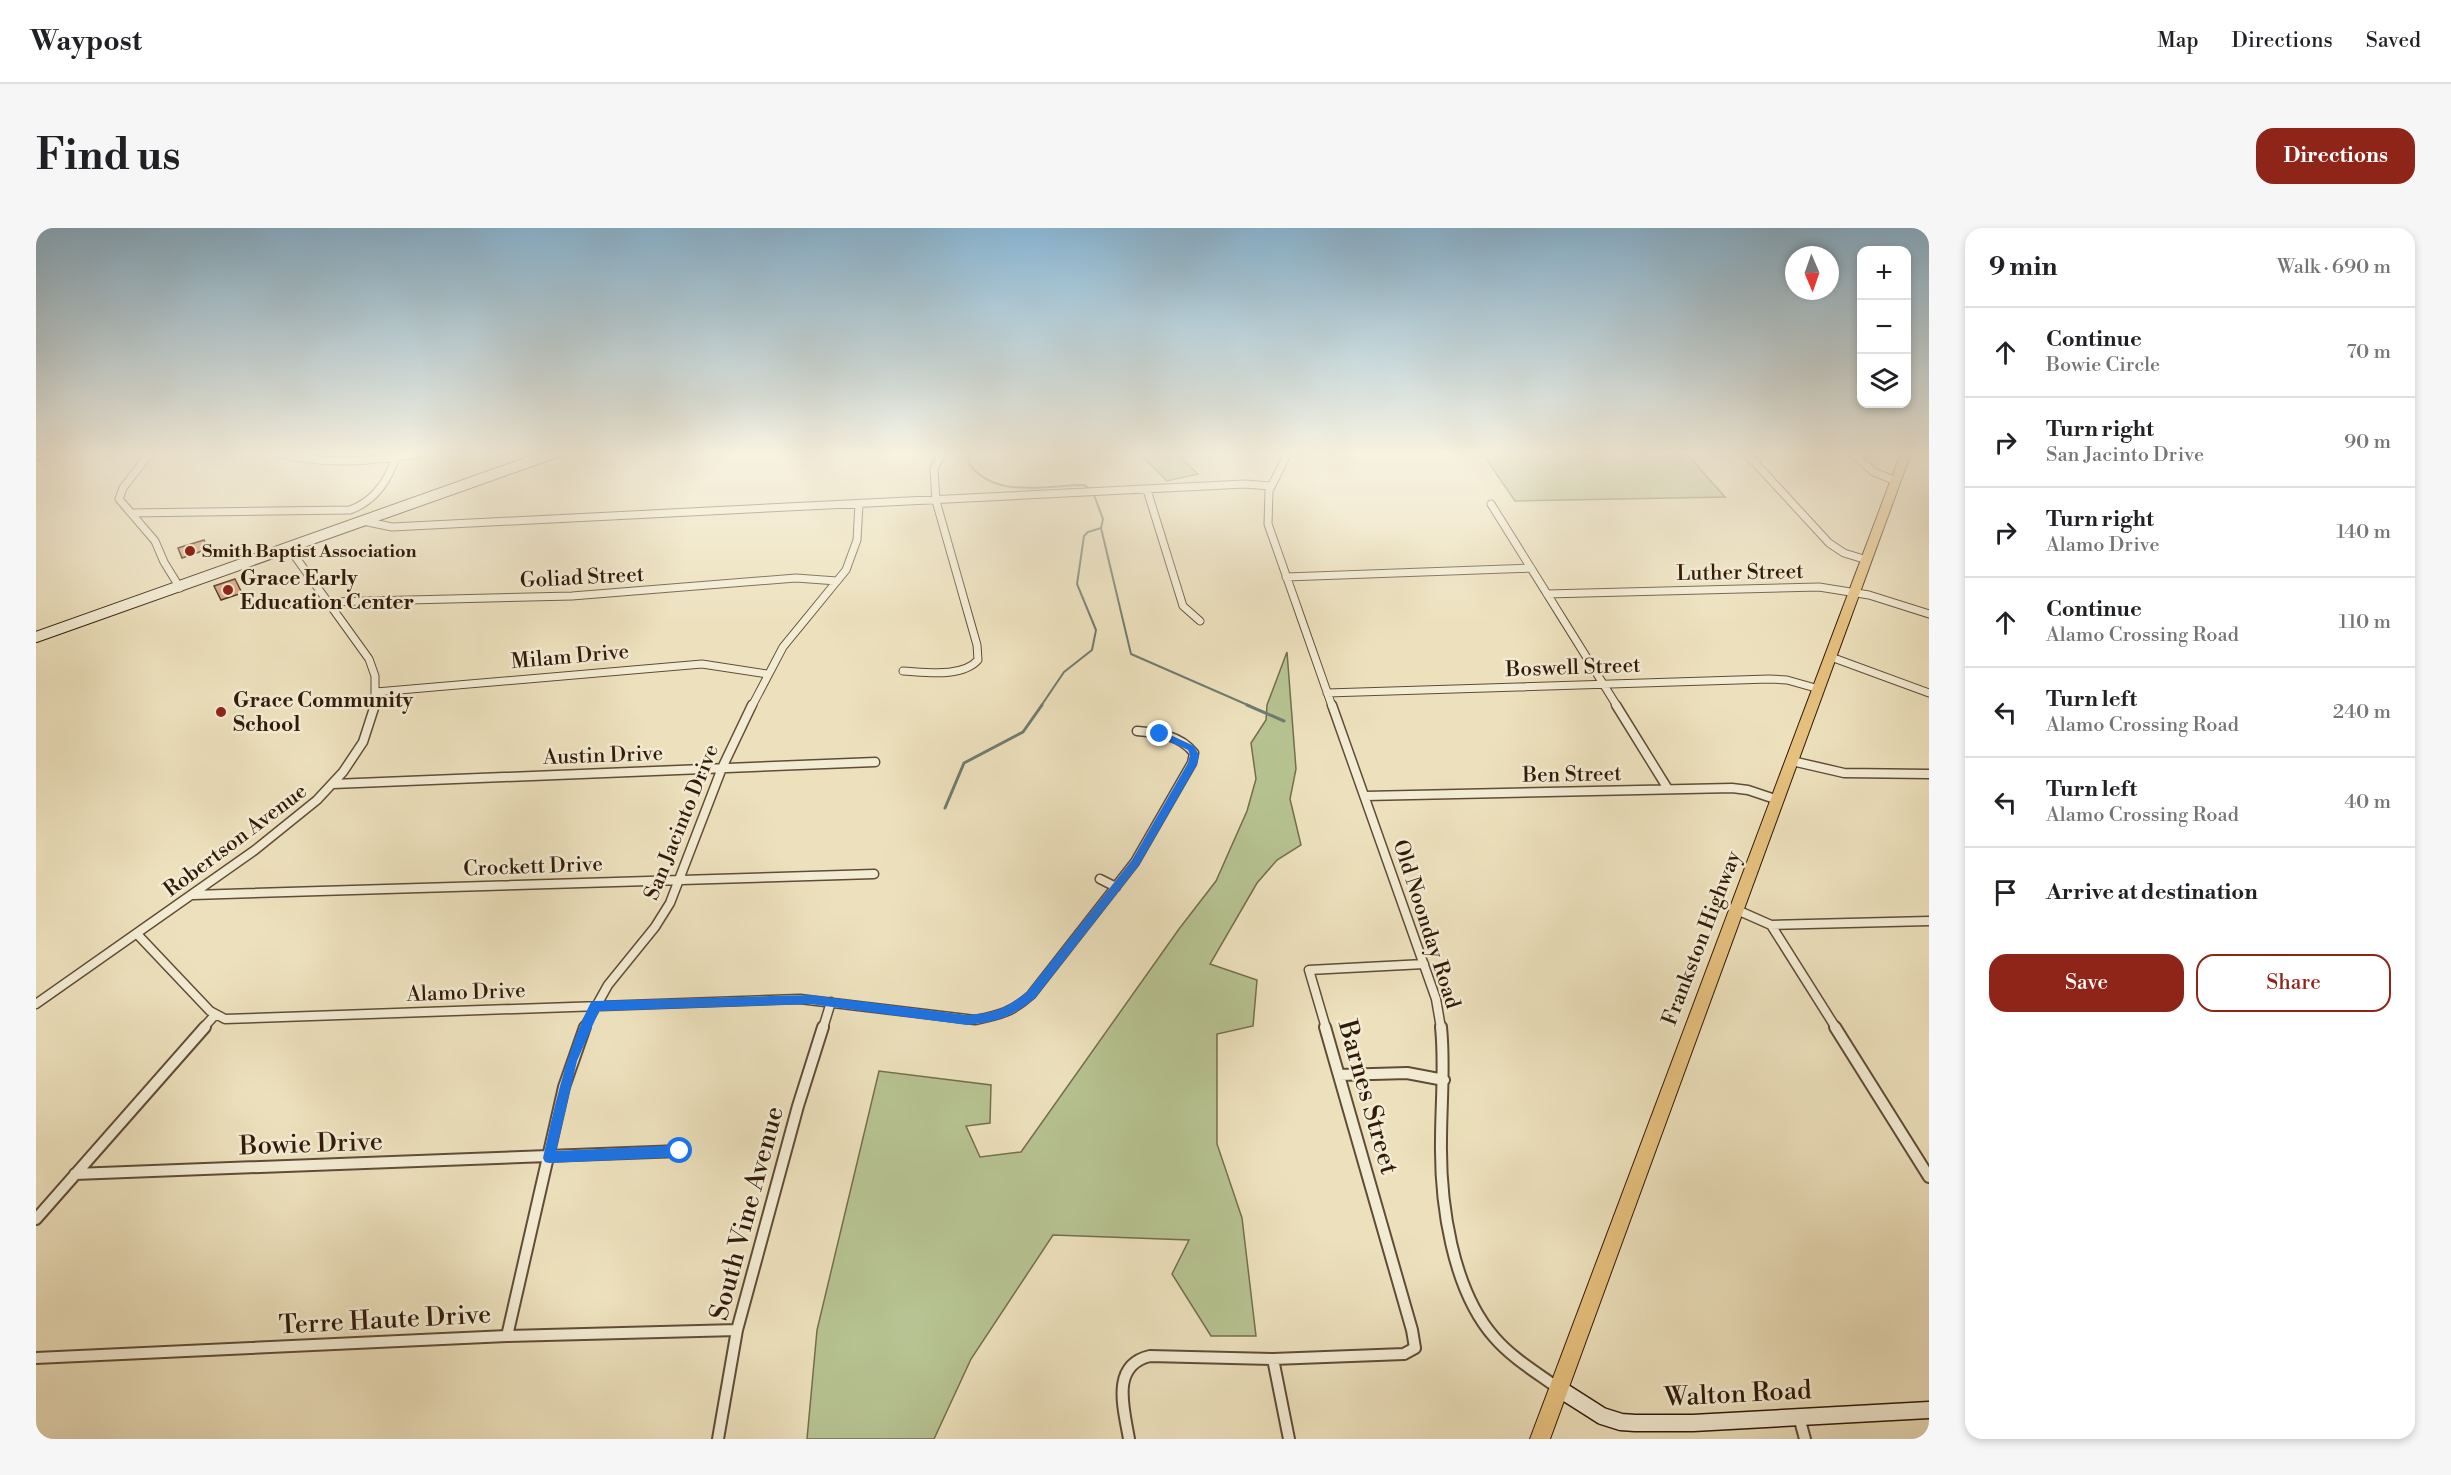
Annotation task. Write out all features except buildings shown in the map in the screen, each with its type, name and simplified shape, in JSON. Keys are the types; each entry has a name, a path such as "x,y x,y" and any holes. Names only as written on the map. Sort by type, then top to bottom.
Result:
{"main road":[{"path":"36,637 180,588 395,510"},
{"name":"Frankston Highway","path":"1540,1439 1886,510"},
{"name":"Walton Road","path":"1558,1388 1602,1416 1621,1422 1693,1423 1929,1410"}],"street":[{"path":"128,510 155,541 164,562 180,588"},
{"path":"131,513 352,510"},
{"path":"363,521 392,527 747,510"},
{"name":"San Jacinto Drive","path":"507,1336 571,1061 582,1033 595,1006 615,976 659,920 681,880 722,768 767,674 783,647 846,570 855,547 858,510"},
{"path":"903,671 963,670 975,664 978,659 977,645 938,510"},
{"path":"1153,510 1184,606 1200,621"},
{"name":"Old Noonday Road","path":"1267,510 1266,517 1286,577 1424,964 1439,1014 1444,1080 1441,1173 1452,1237 1466,1289 1480,1318 1493,1336 1522,1362 1558,1388"},
{"path":"1494,510 1668,789"},
{"path":"1797,510 1828,543 1844,553 1867,561"},
{"name":"Robertson Avenue","path":"36,1004 138,935 297,819 333,784 365,737 374,713 375,675 370,663 290,548"},
{"path":"1286,577 1531,568"},
{"name":"Goliad Street","path":"328,602 581,595 796,578 837,581"},
{"name":"Luther Street","path":"1547,594 1789,586 1855,592 1929,614"},
{"path":"1831,657 1929,693"},
{"name":"Milam Drive","path":"376,692 702,663 767,674"},
{"name":"Boswell Street","path":"1327,693 1780,680 1819,689"},
{"name":"Alamo Drive","path":"215,1015 232,1019 800,999 967,1020 1004,1014 1016,1008 1031,995 1141,855 1195,755 1186,744 1164,735 1137,731"},
{"name":"Austin Drive","path":"333,784 875,762"},
{"path":"1792,762 1841,774 1929,774"},
{"name":"Ben Street","path":"1365,796 1740,788 1778,800"},
{"name":"Crockett Drive","path":"193,895 874,874"},
{"path":"1100,879 1116,887"},
{"path":"1737,910 1771,925 1929,921"},
{"path":"1771,925 1928,1173"},
{"path":"36,1219 215,1015 138,935"},
{"name":"Barnes Street","path":"1273,1359 1404,1354 1415,1348 1412,1330 1309,969 1424,964"},
{"name":"South Vine Avenue","path":"718,1439 737,1330 798,1106 831,1002"},
{"path":"1339,1075 1407,1073 1444,1080"},
{"name":"Bowie Drive","path":"75,1174 549,1158 680,1151"},
{"name":"Terre Haute Drive","path":"36,1358 507,1336 737,1330"},
{"path":"1129,1439 1123,1382 1129,1367 1136,1360 1150,1356 1273,1359 1289,1439"},
{"path":"1799,1416 1805,1439"}],"green space":[{"path":"1287,652 1296,769 1290,799 1301,845 1277,860 1257,883 1210,964 1257,980 1253,1026 1217,1034 1217,1144 1242,1218 1256,1336 1211,1336 1172,1274 1189,1240 1053,1235 971,1359 934,1439 807,1439 817,1330 879,1071 991,1085 990,1123 966,1126 980,1157 1021,1152 1179,929 1216,881 1247,811 1256,779 1251,743 1266,720 1267,705"}],"waterway":[{"path":"1099,510 1103,519 1101,528"},
{"path":"1041,706 1064,672 1092,650 1096,630 1077,584 1084,536 1088,532 1101,528"},
{"path":"1101,528 1131,654 1250,706"},
{"path":"945,808 964,763 1023,732 1042,705"},
{"path":"1247,705 1284,721"}],"place":[{"name":"Smith Baptist Association","path":"190,551"},
{"name":"Grace Early Education Center","path":"228,590"},
{"name":"Grace Community School","path":"221,712"}],"route":[{"path":"680,1151 549,1158 571,1061 595,1006 810,999 967,1020 1004,1014 1031,995 1135,862 1192,764 1195,755 1191,748 1160,734"}]}
